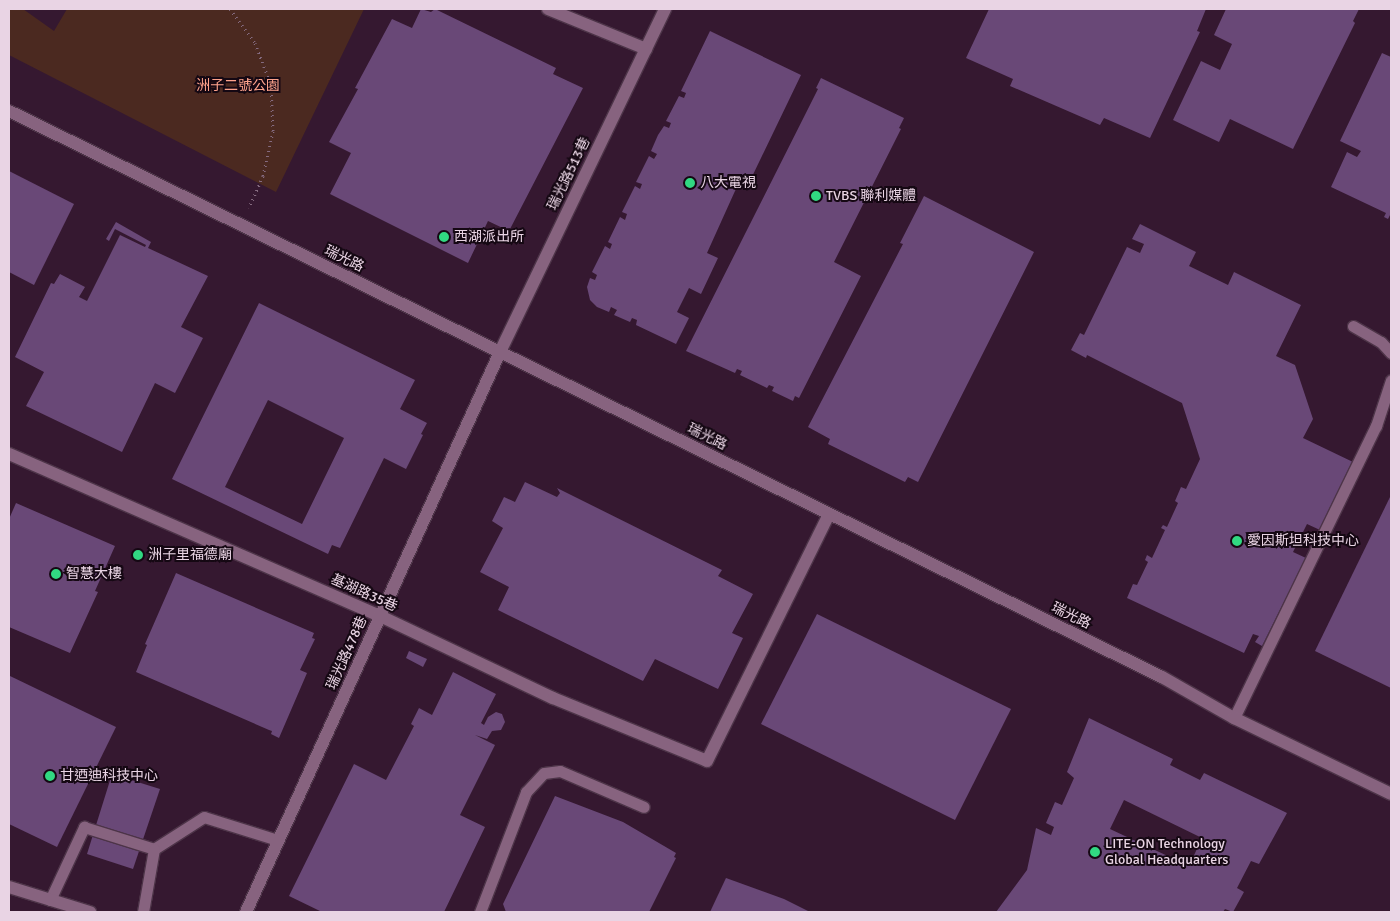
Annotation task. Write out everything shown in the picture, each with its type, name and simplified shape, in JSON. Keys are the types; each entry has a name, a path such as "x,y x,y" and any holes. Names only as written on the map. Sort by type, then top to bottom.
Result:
{"street":[{"path":"548,9 646,49"},
{"name":"瑞光路513巷","path":"500,352 665,9"},
{"name":"瑞光路","path":"9,111 1162,677 1234,718 1391,794"},
{"name":"瑞光路478巷","path":"246,912 500,352"},
{"name":"基湖路35巷","path":"9,454 380,616 553,698 707,761 829,514"},
{"path":"9,887 90,912"}],"lane":[{"path":"1353,326 1381,342 1391,353"},
{"path":"1234,718 1376,426 1391,380"},
{"path":"480,912 526,792 544,772 560,771 644,807"},
{"path":"143,912 154,849 204,817 278,840"},
{"path":"50,900 84,827 154,849"}],"path":[{"path":"230,9 255,42 270,86 273,131 263,176 241,225"}],"green space":[{"name":"洲子二號公園","path":"9,9 23,9 54,31 67,9 364,9 276,192 9,55"}],"building":[{"path":"421,9 431,12 435,9 556,68 553,74 583,88 509,231 488,221 468,263 330,194 351,153 329,142 358,89 355,88 392,19 412,28"},
{"path":"989,9 1206,9 1197,31 1200,32 1150,138 1104,118 1100,125 1010,86 1013,79 966,58"},
{"path":"1226,9 1359,9 1353,21 1355,23 1293,149 1230,119 1219,142 1173,120 1201,61 1220,70 1232,44 1214,35"},
{"name":"八大電視","path":"710,31 801,75 748,185 740,182 735,191 707,253 718,258 701,294 689,288 677,312 689,318 676,344 636,325 637,320 632,318 630,322 614,315 617,310 611,307 609,312 597,307 590,300 587,287 590,278 595,280 597,275 592,272 605,246 610,249 612,244 608,242 620,217 625,220 627,214 622,212 635,186 640,189 642,184 636,182 649,156 654,159 657,154 651,151 658,135 664,126 669,128 671,123 666,121 679,96 684,98 686,93 681,91"},
{"path":"1382,53 1391,57 1391,213 1388,219 1384,217 1386,213 1331,187 1347,152 1357,157 1361,151 1340,141"},
{"name":"TVBS 聯利媒體","path":"821,78 904,118 899,128 901,129 834,262 861,276 799,398 795,396 793,401 772,391 774,387 769,385 767,388 740,375 742,371 737,369 735,373 686,351 818,89 816,88"},
{"path":"9,171 74,204 34,285 9,272"},
{"path":"924,196 1034,252 918,482 908,477 905,482 828,444 830,439 808,427 903,244 900,243"},
{"path":"116,222 151,242 148,248 208,276 181,327 203,338 175,393 155,383 122,452 26,406 44,372 15,357 51,283 54,284 60,274 85,287 79,297 87,301 120,235 145,247 146,245 115,229 109,241 106,239"},
{"path":"1140,224 1196,252 1189,266 1228,285 1234,272 1301,305 1276,356 1295,365 1313,419 1303,438 1353,462 1320,530 1307,524 1293,552 1306,558 1262,646 1255,642 1259,636 1253,634 1244,653 1127,598 1133,584 1137,585 1148,562 1145,560 1147,555 1152,558 1165,530 1161,528 1163,525 1167,527 1178,503 1175,501 1181,487 1186,489 1200,459 1182,403 1087,355 1086,358 1071,350 1080,333 1084,335 1127,247 1140,253 1144,244 1132,239"},
{"path":"259,303 415,380 400,409 427,423 406,469 384,458 340,548 332,545 328,554 172,479","holes":["268,400 344,438 302,524 225,487"]},
{"path":"525,482 557,497 560,493 557,488 722,570 718,576 753,594 732,633 743,638 718,689 655,659 643,681 498,610 509,587 480,572 503,528 492,521 504,497 515,502"},
{"path":"1391,495 1391,688 1315,651"},
{"name":"智慧大樓","path":"16,503 115,546 95,591 98,592 70,653 9,627 9,519"},
{"path":"176,573 314,633 312,638 315,639 300,670 307,673 279,738 271,734 272,731 136,672 147,645 145,644"},
{"path":"817,614 1011,709 955,820 761,724"},
{"path":"409,651 427,659 423,667 406,658"},
{"path":"453,672 496,694 481,723 484,725 488,717 496,712 502,714 505,722 501,730 492,731 487,739 475,735 495,745 460,815 485,827 444,912 322,912 289,896 354,764 386,780 414,726 411,724 419,708 432,715"},
{"name":"甘迺迪科技中心","path":"10,676 116,727 57,847 9,824"},
{"path":"1089,718 1173,759 1170,765 1200,780 1204,773 1287,813 1259,864 1251,861 1237,888 1244,892 1233,912 1225,909 1223,912 996,912 1027,870 1036,828 1051,835 1054,827 1046,823 1055,802 1062,805 1074,778 1067,772","holes":["1124,800 1202,838 1189,866 1110,829"]},
{"path":"112,774 160,789 133,869 87,854"},
{"path":"555,796 623,822 676,853 674,857 676,858 649,912 506,912 503,904"},
{"path":"726,878 784,899 810,912 710,912"}],"place":[{"name":"八大電視","path":"690,183"},
{"name":"TVBS 聯利媒體","path":"816,196"},
{"name":"西湖派出所","path":"444,237"},
{"name":"愛因斯坦科技中心","path":"1237,541"},
{"name":"洲子里福德廟","path":"138,555"},
{"name":"智慧大樓","path":"56,574"},
{"name":"甘迺迪科技中心","path":"50,776"},
{"name":"LITE-ON Technology Global Headquarters","path":"1095,852"}]}
